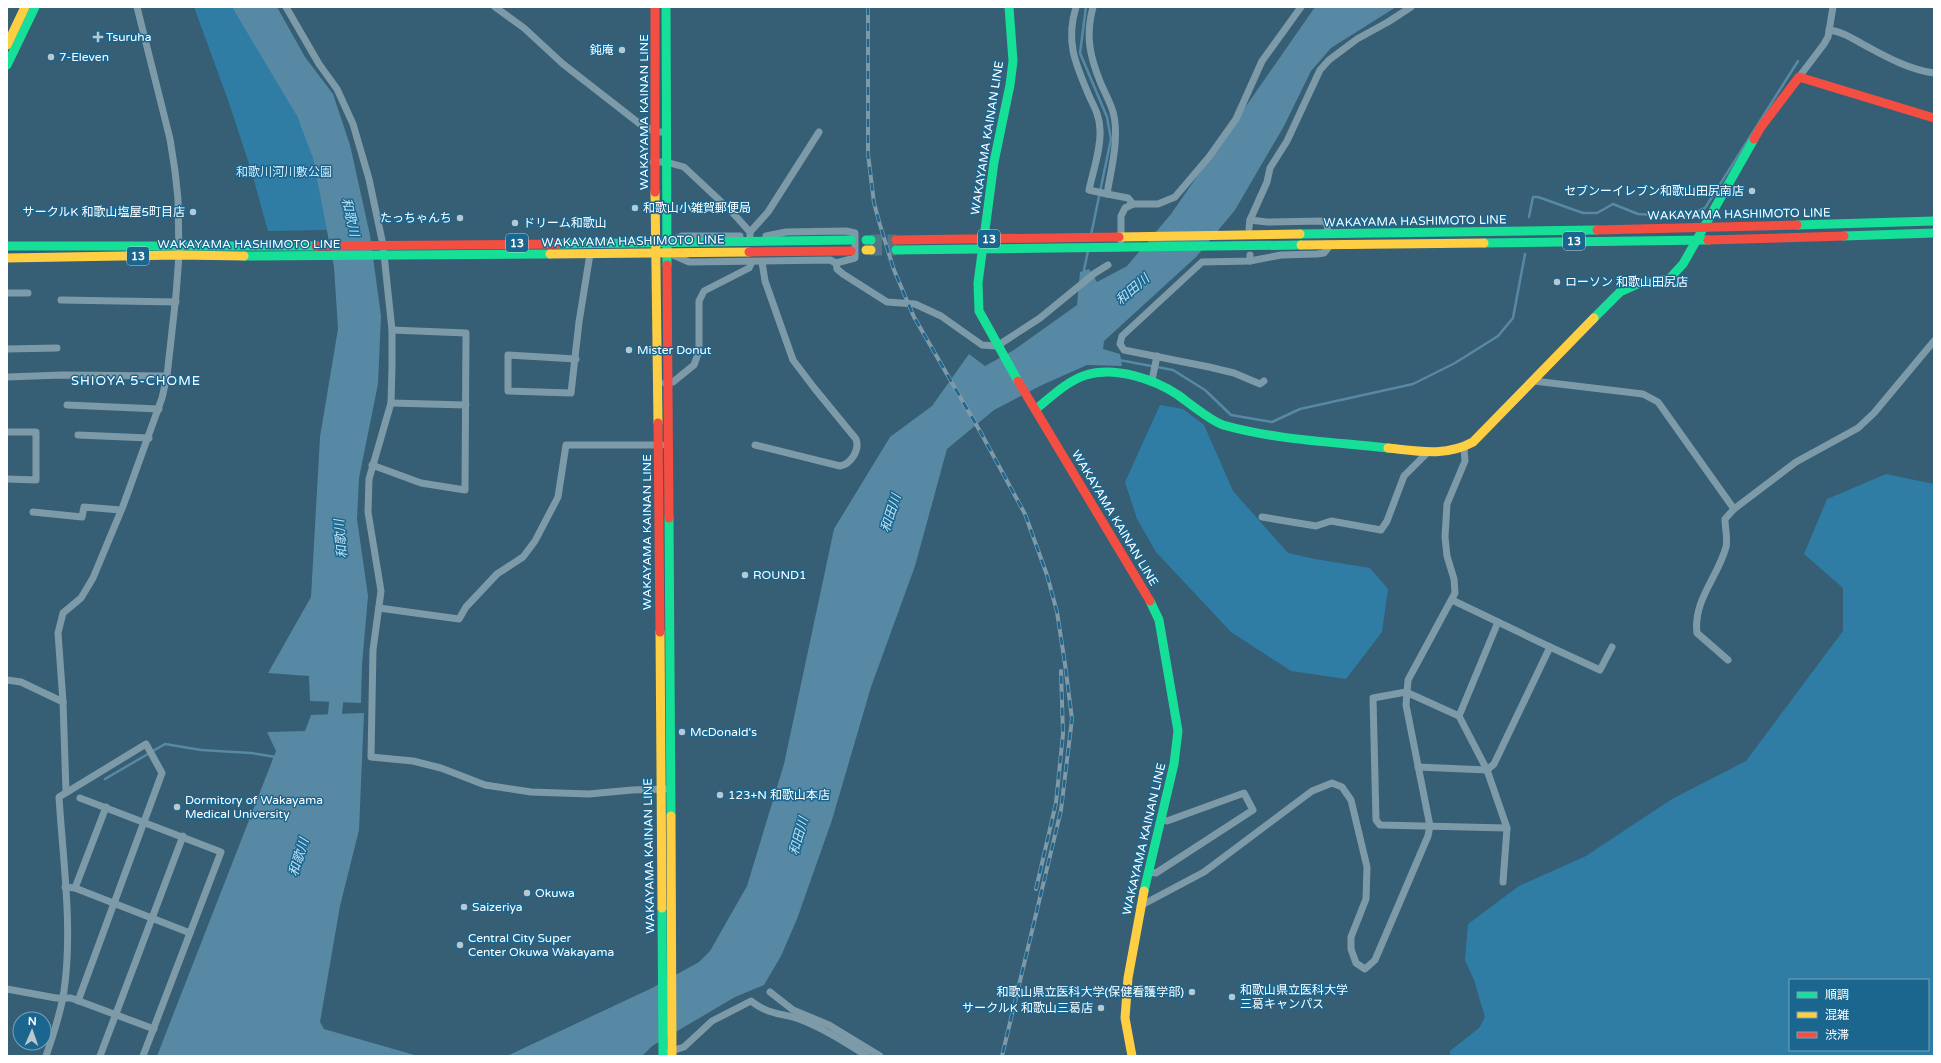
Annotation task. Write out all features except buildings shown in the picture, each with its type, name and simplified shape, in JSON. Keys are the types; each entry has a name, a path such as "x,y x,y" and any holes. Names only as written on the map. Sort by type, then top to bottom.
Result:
{"main road":[{"path":"7,44 11,28 26,7"},
{"path":"7,65 35,7"},
{"name":"WAKAYAMA KAINAN LINE","path":"656,7 656,132 654,162 655,241 663,383"},
{"name":"WAKAYAMA KAINAN LINE","path":"666,7 666,162 668,252 663,383 665,789 662,974 667,1051"},
{"name":"WAKAYAMA KAINAN LINE","path":"1009,7 1013,61 994,162 982,249 978,283 979,311 998,348 1152,604 1159,620 1178,731 1174,764 1140,906 1128,978 1125,1018 1127,1038 1132,1056"},
{"path":"1036,409 1070,383 1086,375 1111,372 1152,376 1221,424 1254,433 1428,452 1447,452 1464,449 1479,438 1620,292 1638,284 1669,279 1683,264 1762,127 1799,77 1934,118"},
{"name":"WAKAYAMA HASHIMOTO LINE","path":"896,240 1705,228 1934,221"},
{"name":"WAKAYAMA HASHIMOTO LINE","path":"896,250 1697,240 1934,232"},
{"name":"WAKAYAMA HASHIMOTO LINE","path":"7,246 266,247 655,241 851,240"},
{"name":"WAKAYAMA HASHIMOTO LINE","path":"7,258 179,255 269,257 851,251"},
{"name":"WAKAYAMA KAINAN LINE","path":"665,789 671,969 667,1051"}],"street":[{"path":"66,792 63,702 58,633 60,621 63,613 81,598 93,578 149,438 159,409 167,376 176,302 179,255 178,199 170,139 137,7"},
{"path":"286,7 319,64 337,89 353,124 369,178 392,330 391,403 369,479 368,512 381,591 373,650 371,757 414,761 441,768 500,788 531,792 589,794 665,789"},
{"path":"495,7 524,28 563,64 640,124 656,132 666,132"},
{"path":"1076,7 1072,26 1072,51 1098,116 1100,130 1098,150 1089,190 1128,198 1133,204"},
{"path":"1093,7 1090,16 1089,48 1092,61 1113,112 1115,125 1115,140 1107,194"},
{"path":"1123,247 1121,237 1121,216 1126,208 1133,204 1158,204 1175,197 1209,158 1236,119 1262,61 1301,7"},
{"path":"1249,228 1250,220 1267,182 1270,168 1287,141 1320,70 1329,60 1357,39 1411,7"},
{"path":"1799,77 1824,44 1829,30 1833,7"},
{"path":"1829,30 1847,34 1887,58 1924,72 1934,73"},
{"path":"750,234 768,212 819,132"},
{"path":"654,162 666,162 684,167 732,212 750,234"},
{"path":"1250,220 1267,222 1323,221 1327,224 1328,234"},
{"path":"667,242 682,236 750,234 773,236 786,232 846,231 855,233 855,258 836,262 830,260 689,262 668,252"},
{"path":"1264,381 1260,384 1234,373 1156,359 1124,350 1120,344 1122,336 1202,262 1280,255 1318,254 1324,253 1328,248 1328,244"},
{"path":"576,359 508,355 508,391 571,394 576,359 579,322 590,254"},
{"path":"663,383 673,382 694,365 699,351 699,301 704,291 749,268 752,262"},
{"path":"755,445 840,466 849,462 858,445 856,439 815,390 793,360 765,281 762,262"},
{"path":"836,262 837,269 843,274 887,302 915,304 941,316 982,345 998,348 1040,318 1108,265"},
{"path":"7,293 28,293"},
{"path":"61,300 176,302"},
{"path":"372,465 421,483 465,490 466,333 392,330"},
{"path":"1728,660 1698,633 1696,621 1699,608 1726,546 1725,519 1734,509 1796,462 1858,428 1874,412 1934,341"},
{"path":"7,350 57,348"},
{"path":"1152,376 1156,359"},
{"path":"7,377 62,375 167,376"},
{"path":"1534,381 1643,394 1658,402 1734,509"},
{"path":"391,403 466,405"},
{"path":"66,405 159,409"},
{"path":"7,432 36,432 36,480 7,480"},
{"path":"78,435 149,438"},
{"path":"379,608 459,620 466,607 497,574 523,557 535,541 558,497 566,444 663,445"},
{"path":"1140,906 1204,872 1312,791 1332,783 1342,787 1351,800 1366,867 1366,899 1351,937 1351,949 1356,963 1365,969 1375,960 1428,836 1430,826 1406,705 1406,692 1408,680 1456,593 1444,537 1446,504 1465,461 1464,449"},
{"path":"1262,517 1316,526 1331,521 1381,530 1387,521 1404,476 1428,452"},
{"path":"34,512 82,517 84,507 121,510"},
{"path":"1452,600 1600,670 1612,647"},
{"path":"1459,716 1498,622"},
{"path":"1418,767 1487,770 1494,764 1550,647"},
{"path":"7,680 21,682 63,702"},
{"path":"1503,882 1507,828 1487,770 1459,716 1406,692 1373,698 1376,820 1380,825 1507,828"},
{"path":"46,1056 63,998 67,961 65,887 59,797 146,744 162,774 78,1001"},
{"path":"1148,872 1156,873 1253,810 1244,793 1167,821 1161,820"},
{"path":"80,798 183,836 220,852 143,1056"},
{"path":"75,888 106,807"},
{"path":"100,1056 183,836"},
{"path":"65,887 75,888 190,932"},
{"path":"7,989 78,1001 154,1028"},
{"path":"770,992 793,1010 829,1025 880,1056"},
{"path":"667,1051 684,1046 712,1021 751,1000 762,1010 800,1020 833,1035 864,1055"}],"green space":[{"name":"和歌川河川敷公園","path":"194,7 232,7 278,80 298,119 313,158 318,176 328,230 268,231 251,170 228,100"},
{"path":"1160,405 1183,409 1204,425 1233,491 1288,553 1370,568 1388,589 1382,632 1346,679 1291,671 1231,632 1156,552 1137,519 1125,482"},
{"path":"1886,474 1934,484 1934,1056 1450,1056 1450,1051 1479,1028 1485,1017 1474,980 1465,960 1468,924 1519,886 1586,856 1672,799 1746,761 1843,631 1843,588 1804,554 1827,499"}],"water":[{"path":"232,7 277,7 305,57 333,94 350,145 370,235 381,316 378,384 359,478 357,519 368,596 362,665 361,703 310,701 309,676 268,673 311,597 320,437 338,329 334,267 313,158 297,116"},
{"name":"和田川","path":"1315,7 1396,7 1331,48 1311,71 1284,126 1235,210 1196,257 1104,341 1103,349 1120,354 1122,366 1087,365 1042,385 994,410 947,449 915,566 871,687 832,820 797,919 781,956 764,985 735,997 652,1046 642,1056 507,1056 652,988 699,962 710,951 747,886 784,764 834,529 890,437 932,406 969,354 985,366 1014,350 1077,305 1080,272 1089,269 1097,282 1127,266 1171,214"},
{"path":"364,713 359,830 340,906 320,1022 324,1029 418,1056 157,1056 276,751 267,732 305,731 311,715"}],"waterway":[{"path":"1086,7 1080,53 1107,117 1111,139 1091,235"},
{"path":"1529,217 1533,197 1538,197 1583,213 1597,213 1613,204 1638,214 1671,216 1687,216 1705,208 1798,61"},
{"path":"1086,274 1084,270 1088,251"},
{"path":"1119,360 1173,370 1205,390 1231,415 1272,422 1300,409 1413,384 1455,363 1498,336 1513,318 1525,254"},
{"name":"和歌川","path":"333,733 338,684"},
{"path":"105,779 165,744 201,750 251,753 276,757"}],"tunnel":[{"path":"871,240 896,240"},
{"path":"871,250 896,250"}],"railway":[{"path":"868,7 868,154 874,203 880,225 894,270 914,317 981,433 1025,514 1047,575 1057,612 1065,664 1072,719 1061,810 1002,1056"},
{"path":"1036,889 1056,803 1063,734 1061,671"}],"traffic: fast":[{"path":"7,65 35,7"},
{"path":"666,7 667,265"},
{"path":"1009,7 1013,61 1010,85 994,162 978,283 979,311 1018,381"},
{"path":"1594,318 1620,292 1638,284 1669,279 1683,264 1754,139"},
{"path":"1797,225 1934,221"},
{"path":"1300,234 1597,230"},
{"path":"1844,236 1934,233"},
{"path":"558,244 851,240"},
{"path":"866,240 871,240"},
{"path":"1484,243 1708,240"},
{"path":"896,250 1301,245"},
{"path":"7,246 316,246"},
{"path":"244,256 550,254"},
{"path":"1036,409 1072,381 1086,375 1109,372 1122,373 1146,379 1168,389 1206,416 1223,425 1284,437 1388,448"},
{"path":"669,518 671,816"},
{"path":"1144,891 1174,764 1178,731 1159,620 1150,601"},
{"path":"662,908 663,1056"}],"traffic: slow":[{"path":"7,45 25,7"},
{"path":"655,192 658,423"},
{"path":"1119,237 1300,234"},
{"path":"1301,245 1484,243"},
{"path":"866,250 871,250"},
{"path":"550,254 749,252"},
{"path":"7,258 179,255 244,256"},
{"path":"1388,448 1431,452 1452,450 1473,442 1594,318"},
{"path":"660,632 662,908"},
{"path":"671,816 672,1056"},
{"path":"1132,1056 1125,1018 1128,978 1144,891"}],"traffic: jam":[{"path":"655,7 655,192"},
{"path":"1754,139 1761,127 1799,77 1934,118"},
{"path":"1597,230 1797,225"},
{"path":"1708,240 1844,236"},
{"path":"896,240 1119,237"},
{"path":"316,246 558,244"},
{"path":"749,252 851,251"},
{"path":"667,265 669,518"},
{"path":"1018,381 1150,601"},
{"path":"658,423 660,632"}],"place":[{"name":"Tsuruha","path":"98,37"},
{"name":"鈍庵","path":"622,50"},
{"name":"7-Eleven","path":"51,57"},
{"name":"セブンーイレブン和歌山田尻南店","path":"1752,191"},
{"name":"和歌山小雑賀郵便局","path":"635,208"},
{"name":"サークルK 和歌山塩屋5町目店","path":"193,212"},
{"name":"たっちゃんち","path":"460,218"},
{"name":"ドリーム和歌山","path":"515,223"},
{"name":"ローソン 和歌山田尻店","path":"1557,282"},
{"name":"Mister Donut","path":"629,350"},
{"name":"ROUND1","path":"745,575"},
{"name":"McDonald's","path":"682,732"},
{"name":"123+N 和歌山本店","path":"720,795"},
{"name":"Dormitory of Wakayama Medical University","path":"177,807"},
{"name":"Okuwa","path":"527,893"},
{"name":"Saizeriya","path":"464,907"},
{"name":"Central City Super Center Okuwa Wakayama","path":"460,945"},
{"name":"和歌山県立医科大学(保健看護学部)","path":"1192,992"},
{"name":"和歌山県立医科大学 三葛キャンパス","path":"1232,997"},
{"name":"サークルK 和歌山三葛店","path":"1101,1008"}],"district":[{"name":"SHIOYA 5-CHOME","path":"136,380"}]}
